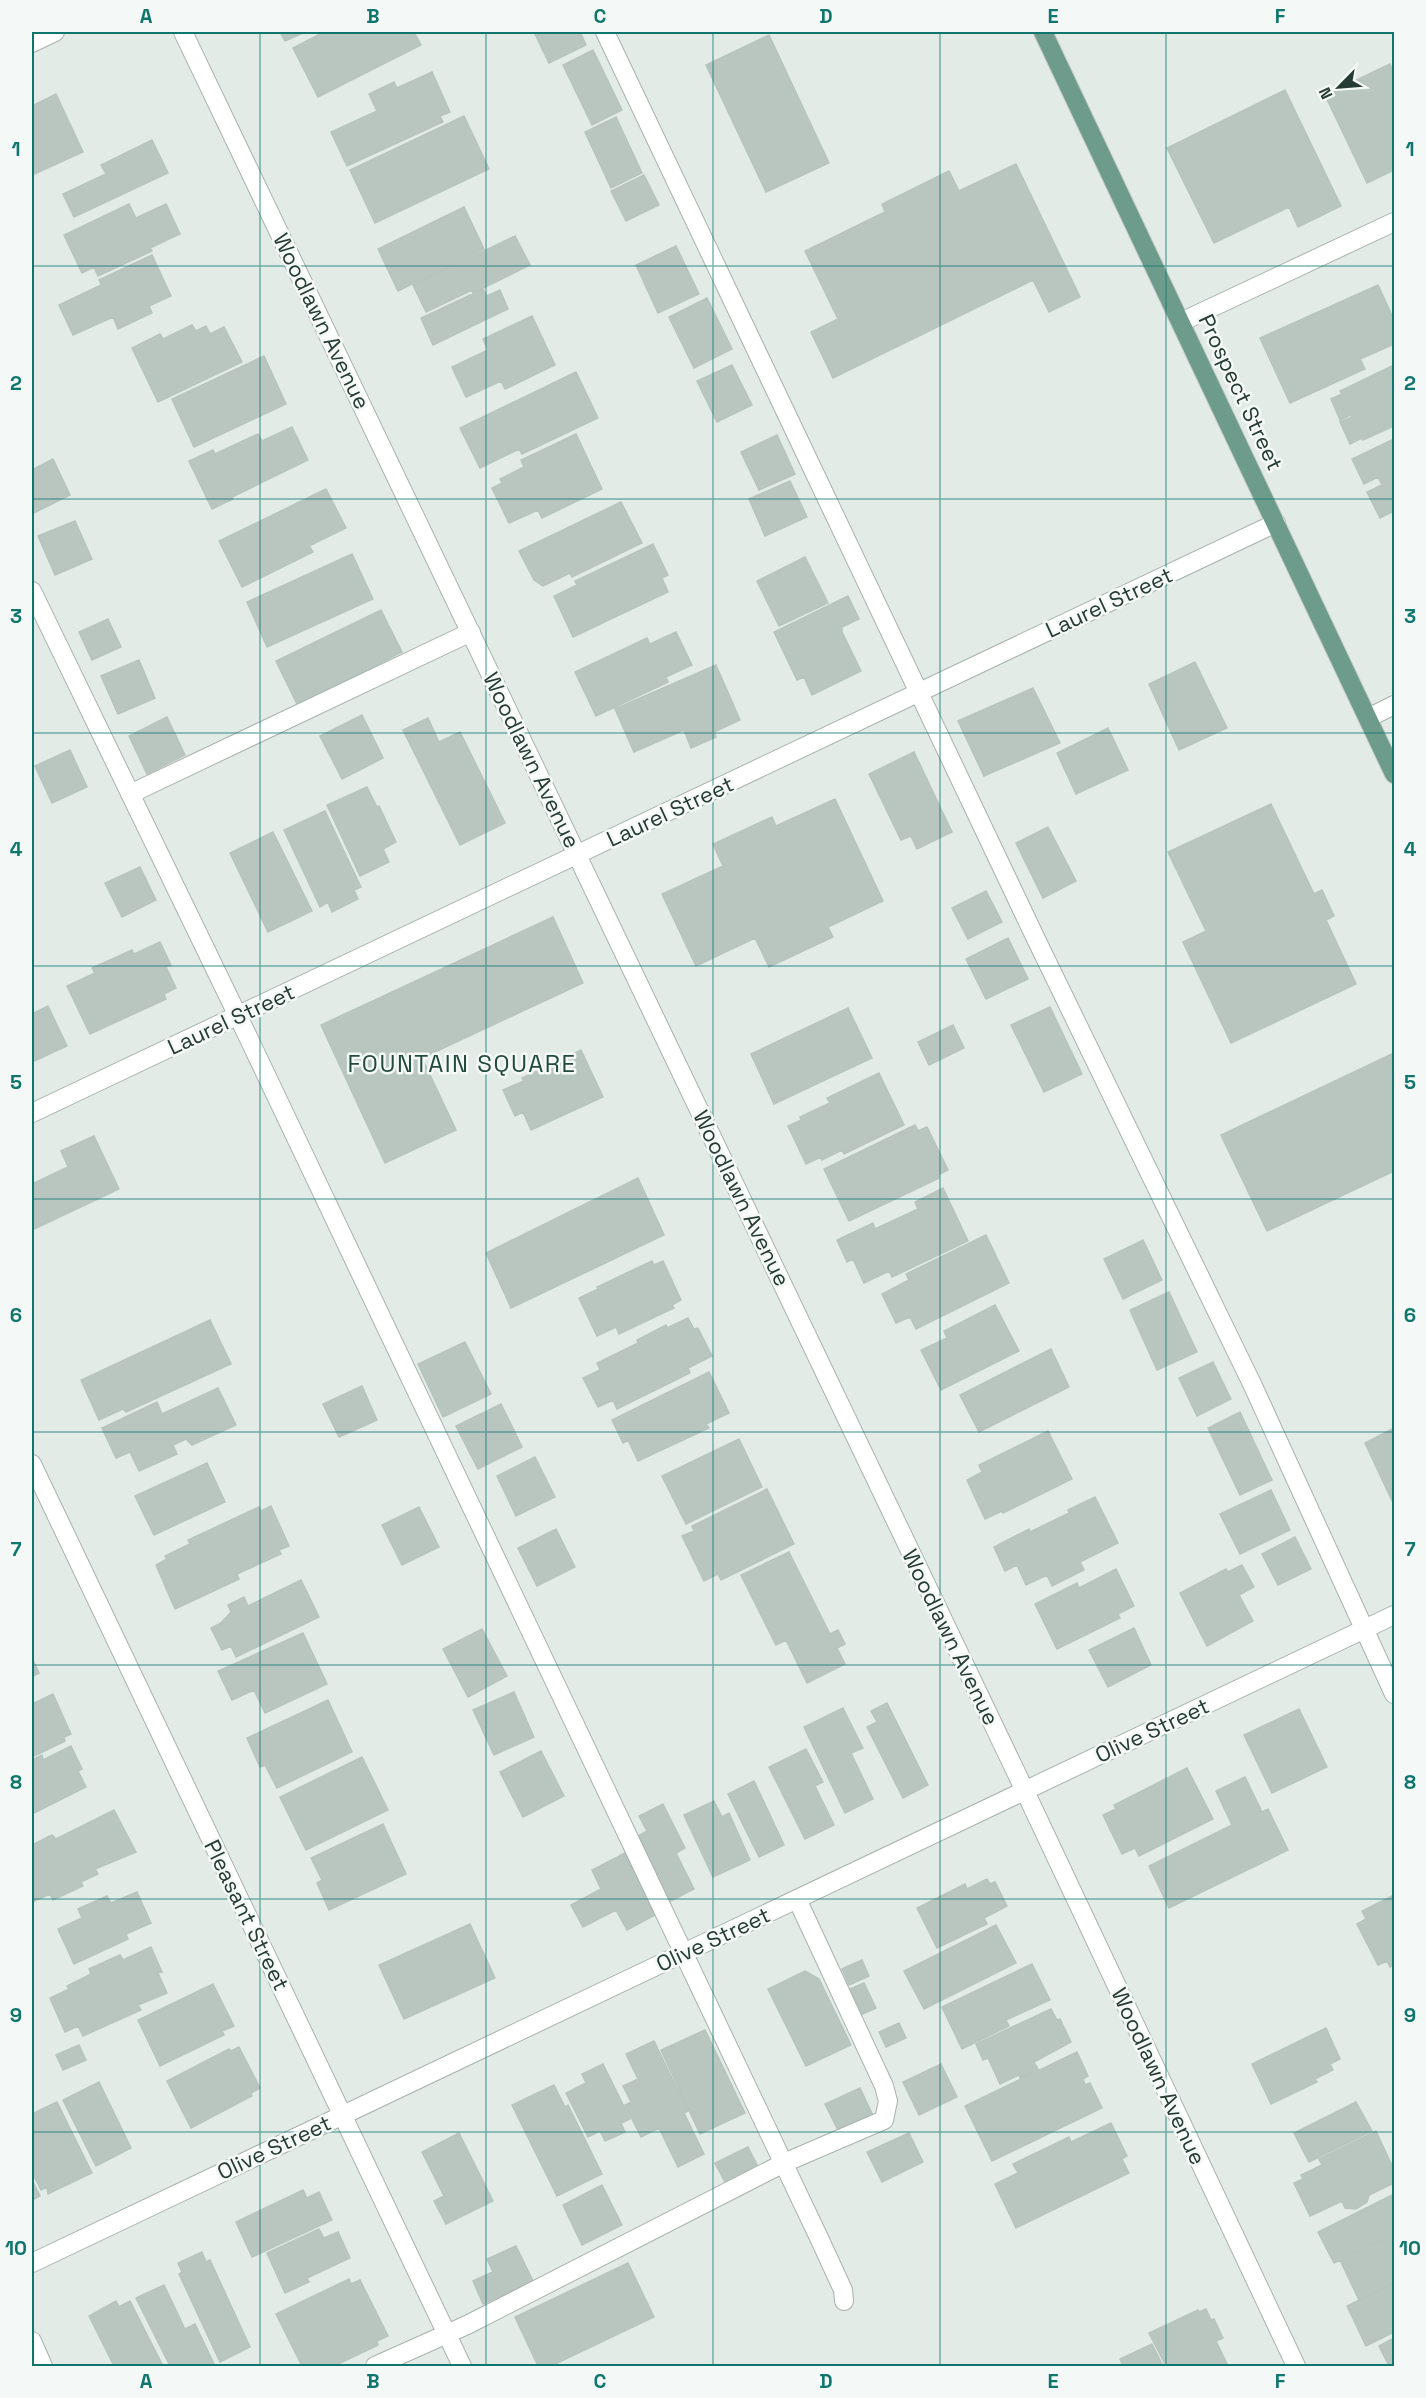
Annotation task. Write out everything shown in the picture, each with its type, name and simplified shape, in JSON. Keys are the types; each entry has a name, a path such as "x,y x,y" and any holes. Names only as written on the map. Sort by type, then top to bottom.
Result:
{"main road":[{"name":"Prospect Street","path":"1043,32 1395,774"}],"street":[{"path":"32,43 55,32"},
{"name":"Woodlawn Avenue","path":"183,32 578,854 1296,2367"},
{"path":"605,32 1124,1121 1253,1386 1395,1694"},
{"path":"1181,322 1395,222"},
{"name":"Laurel Street","path":"32,1113 1276,523"},
{"path":"32,591 784,2163 843,2290 844,2301"},
{"path":"130,794 471,632"},
{"path":"1368,718 1395,705"},
{"name":"Pleasant Street","path":"32,1464 462,2367"},
{"name":"Olive Street","path":"32,2263 1395,1615"},
{"path":"375,2367 447,2335 784,2163 884,2120 888,2111 884,2086 797,1899"},
{"path":"32,2341 44,2367"}],"building":[{"path":"280,32 305,32 285,41"},
{"path":"324,32 414,32 421,45 318,97 293,48"},
{"path":"534,32 580,32 586,45 549,63"},
{"path":"769,35 829,163 766,192 706,65"},
{"path":"593,50 622,110 592,125 563,65"},
{"path":"1390,64 1394,72 1394,170 1367,183 1325,95"},
{"path":"432,72 450,112 440,116 443,122 347,166 331,132 377,111 369,94 394,82 397,88"},
{"path":"1285,90 1341,206 1298,227 1289,207 1214,243 1167,148"},
{"path":"56,94 83,152 32,175 32,106"},
{"path":"464,116 489,169 375,223 350,170"},
{"path":"616,117 642,173 611,188 585,132"},
{"path":"152,140 168,173 74,217 63,194 106,174 101,165"},
{"path":"1016,164 1080,297 1049,312 1033,280 833,378 811,332 838,319 805,251 885,212 882,204 949,171 959,191"},
{"path":"644,175 659,205 626,221 611,191"},
{"path":"129,204 136,218 166,204 180,234 150,248 152,251 98,276 94,267 82,273 64,235"},
{"path":"464,207 484,249 398,291 378,249"},
{"path":"515,236 530,265 473,293 472,290 426,312 413,285"},
{"path":"676,246 699,294 658,313 636,265"},
{"path":"152,255 171,296 149,306 152,313 118,329 113,317 73,335 59,305 101,285 99,280"},
{"path":"1378,285 1394,320 1394,335 1391,337 1394,344 1360,359 1365,369 1290,403 1260,338"},
{"path":"483,289 487,296 500,290 508,309 433,345 421,318"},
{"path":"707,298 732,349 694,368 669,317"},
{"path":"532,316 555,365 505,389 501,381 466,397 452,367 488,350 483,339"},
{"path":"192,325 196,331 206,326 210,334 224,327 242,362 158,402 132,348 160,334 163,339"},
{"path":"264,356 286,404 194,447 172,399"},
{"path":"732,365 752,405 717,422 697,381"},
{"path":"1394,365 1394,426 1350,444 1340,422 1352,417 1351,415 1340,420 1331,399 1342,394 1340,391"},
{"path":"576,372 598,418 522,454 519,449 480,468 460,428"},
{"path":"292,427 308,460 212,509 189,461 213,450 215,454 258,434 262,441"},
{"path":"576,434 602,489 542,518 538,510 509,523 492,488 502,483 500,479 524,467 521,460"},
{"path":"777,435 795,474 759,490 741,452"},
{"path":"1394,439 1394,511 1380,518 1367,492 1382,485 1378,477 1364,484 1352,459"},
{"path":"53,459 70,495 32,514 32,470"},
{"path":"790,481 807,517 765,536 749,499"},
{"path":"326,489 346,528 309,546 313,552 242,587 219,541"},
{"path":"621,502 642,543 572,577 570,573 543,586 534,580 519,551"},
{"path":"75,521 92,559 55,575 38,536"},
{"path":"653,544 668,575 662,578 668,592 573,637 554,596 577,585 575,581"},
{"path":"352,554 373,599 267,647 247,602"},
{"path":"805,557 828,603 779,626 757,581"},
{"path":"848,596 859,619 842,627 842,632 861,671 812,695 804,677 797,680 774,632"},
{"path":"381,610 402,652 369,669 371,672 299,708 276,661"},
{"path":"108,619 121,647 92,660 79,632"},
{"path":"676,632 692,665 666,677 668,682 596,716 575,672 647,638 650,644"},
{"path":"139,660 155,698 118,714 101,676"},
{"path":"1195,662 1227,728 1179,750 1149,684"},
{"path":"716,665 740,720 714,732 716,737 691,748 684,730 634,752 615,709"},
{"path":"1033,688 1060,743 984,776 958,721"},
{"path":"362,715 383,758 342,779 320,736"},
{"path":"167,717 185,755 147,774 129,736"},
{"path":"428,718 439,742 460,732 505,823 460,845 403,730"},
{"path":"1108,728 1128,770 1076,794 1057,753"},
{"path":"70,750 87,787 52,803 35,766"},
{"path":"914,752 952,832 917,849 911,836 901,840 869,774"},
{"path":"367,787 396,842 383,849 389,862 360,876 327,805"},
{"path":"835,799 883,901 828,927 833,937 769,967 755,938 696,966 662,894 723,866 713,844 772,817 776,826"},
{"path":"1271,804 1314,894 1322,890 1334,916 1326,920 1356,984 1231,1043 1183,942 1206,931 1168,852"},
{"path":"325,811 361,887 354,890 358,899 332,912 328,902 320,907 284,830"},
{"path":"1048,827 1076,881 1043,898 1016,843"},
{"path":"273,832 312,911 268,932 230,853"},
{"path":"140,867 156,900 122,917 105,883"},
{"path":"986,891 1002,922 968,939 952,908"},
{"path":"553,917 583,983 422,1058 456,1130 385,1163 321,1025"},
{"path":"1008,938 1028,979 986,999 966,959"},
{"path":"160,942 171,965 166,967 176,988 164,994 166,999 90,1034 67,986 95,973 92,968 132,950 134,954"},
{"path":"48,1006 67,1046 32,1062 32,1014"},
{"path":"1050,1007 1082,1074 1044,1092 1011,1025"},
{"path":"848,1008 872,1058 774,1104 751,1054"},
{"path":"953,1025 964,1048 929,1065 918,1042"},
{"path":"581,1050 603,1097 531,1130 523,1112 515,1116 503,1090 524,1081 522,1078"},
{"path":"1394,1053 1394,1171 1267,1231 1221,1135"},
{"path":"879,1073 904,1125 844,1154 842,1150 822,1160 821,1157 806,1164 788,1126 801,1120 800,1117 830,1103 827,1098"},
{"path":"915,1125 918,1131 927,1127 948,1170 938,1175 939,1178 849,1221 824,1169"},
{"path":"94,1136 119,1189 32,1230 32,1184 68,1167 61,1151"},
{"path":"638,1178 664,1235 511,1308 486,1253"},
{"path":"943,1188 968,1241 892,1277 889,1271 864,1283 853,1259 847,1262 837,1240 873,1223 875,1229 918,1209 915,1202"},
{"path":"986,1235 1009,1283 916,1329 910,1317 896,1323 882,1294 909,1280 906,1274"},
{"path":"1143,1240 1162,1280 1123,1299 1104,1259"},
{"path":"652,1261 654,1265 663,1261 681,1300 672,1305 674,1308 619,1334 616,1327 597,1336 579,1298"},
{"path":"1169,1292 1197,1352 1157,1370 1130,1310"},
{"path":"995,1305 1019,1351 941,1390 921,1350 947,1338 944,1331"},
{"path":"688,1318 694,1329 698,1328 712,1356 688,1368 690,1373 617,1409 613,1400 598,1407 583,1378 600,1370 597,1363 638,1343 637,1340 666,1325 667,1328"},
{"path":"210,1320 231,1364 126,1412 123,1409 99,1420 81,1380"},
{"path":"465,1342 491,1394 443,1417 418,1364"},
{"path":"1051,1349 1069,1387 979,1432 960,1395"},
{"path":"1213,1362 1231,1399 1197,1416 1179,1378"},
{"path":"709,1372 729,1413 706,1424 709,1428 638,1461 628,1440 623,1443 612,1420"},
{"path":"362,1386 377,1420 339,1437 323,1404"},
{"path":"218,1388 236,1425 192,1445 186,1439 173,1445 177,1454 139,1471 130,1452 116,1458 102,1428 157,1402 162,1414"},
{"path":"501,1404 522,1447 478,1469 456,1426"},
{"path":"1240,1412 1272,1480 1240,1495 1208,1428"},
{"path":"1394,1428 1394,1505 1365,1443"},
{"path":"1048,1431 1072,1479 1003,1513 1002,1511 985,1519 967,1480 982,1472 979,1465"},
{"path":"739,1439 762,1487 686,1524 662,1476"},
{"path":"535,1457 555,1497 516,1516 497,1476"},
{"path":"207,1463 225,1502 154,1535 135,1496"},
{"path":"767,1489 794,1544 721,1580 718,1574 704,1581 682,1536 694,1531 692,1526"},
{"path":"1271,1490 1290,1530 1240,1554 1220,1514"},
{"path":"1095,1497 1118,1543 1080,1562 1084,1570 1052,1586 1047,1575 1026,1585 1017,1565 1005,1571 994,1547 1029,1529 1030,1532 1069,1513 1068,1510"},
{"path":"271,1506 289,1546 279,1550 281,1554 237,1574 239,1579 175,1609 156,1565 167,1559 165,1556 190,1544 188,1540 259,1507 261,1511"},
{"path":"419,1507 439,1547 402,1565 382,1525"},
{"path":"556,1529 575,1567 537,1586 518,1548"},
{"path":"1295,1537 1311,1569 1278,1585 1262,1554"},
{"path":"789,1552 830,1634 838,1630 845,1644 837,1648 845,1664 807,1683 786,1640 776,1645 741,1575"},
{"path":"1242,1565 1254,1587 1239,1595 1253,1621 1207,1646 1180,1593 1226,1569 1228,1572"},
{"path":"1116,1569 1134,1606 1118,1614 1120,1618 1057,1649 1035,1604 1077,1583 1079,1588"},
{"path":"301,1580 319,1617 236,1657 231,1646 222,1650 211,1628 221,1623 231,1612 228,1605 244,1597 248,1606"},
{"path":"1134,1628 1151,1665 1108,1687 1089,1650"},
{"path":"482,1629 507,1676 468,1697 443,1649"},
{"path":"303,1633 327,1684 265,1713 254,1690 232,1700 218,1671"},
{"path":"32,1658 39,1673 32,1677"},
{"path":"514,1692 534,1737 494,1755 473,1710"},
{"path":"53,1694 71,1734 64,1737 65,1741 32,1757 32,1704"},
{"path":"328,1700 352,1752 277,1788 265,1765 260,1767 247,1738"},
{"path":"887,1703 928,1785 903,1798 867,1727 877,1722 871,1711"},
{"path":"843,1708 863,1748 851,1753 873,1799 845,1813 804,1727"},
{"path":"1299,1709 1327,1767 1272,1793 1244,1735"},
{"path":"71,1746 82,1769 78,1771 86,1787 32,1814 32,1760 42,1755 43,1760"},
{"path":"806,1749 823,1782 815,1786 834,1825 805,1839 769,1767"},
{"path":"541,1751 564,1796 523,1817 500,1772"},
{"path":"362,1757 388,1810 306,1850 280,1797"},
{"path":"1187,1768 1213,1819 1139,1856 1135,1848 1122,1854 1103,1815 1116,1809 1114,1805"},
{"path":"1245,1777 1262,1812 1268,1809 1288,1850 1169,1908 1149,1866 1232,1825 1216,1791"},
{"path":"754,1781 784,1845 759,1857 728,1794"},
{"path":"714,1801 722,1817 729,1813 750,1860 713,1877 684,1815"},
{"path":"663,1804 685,1848 676,1853 694,1889 667,1903 635,1838 647,1831 639,1816"},
{"path":"114,1810 136,1852 95,1869 98,1874 81,1882 83,1886 53,1900 50,1894 32,1902 32,1853 35,1851 32,1845 52,1835 56,1839"},
{"path":"383,1824 406,1874 329,1910 317,1883 322,1880 311,1858"},
{"path":"625,1853 657,1914 627,1930 616,1910 583,1927 571,1905 601,1889 592,1870"},
{"path":"987,1879 990,1884 995,1882 1007,1906 984,1918 987,1924 937,1948 917,1908 965,1884 967,1889"},
{"path":"137,1892 151,1923 126,1934 128,1939 74,1964 58,1929 82,1918 78,1909 107,1896 111,1903"},
{"path":"1394,1895 1394,1964 1390,1967 1387,1961 1378,1965 1357,1924 1366,1919 1362,1911"},
{"path":"470,1924 495,1978 404,2019 379,1965"},
{"path":"996,1925 1016,1963 924,2009 904,1971"},
{"path":"151,1947 162,1972 158,1973 167,1993 138,2005 141,2010 83,2036 78,2026 65,2032 50,1998 69,1989 67,1986 91,1974 89,1969 120,1955 123,1960"},
{"path":"862,1960 869,1976 849,1985 842,1969"},
{"path":"1032,1964 1050,2000 1006,2020 1009,2026 962,2049 942,2007"},
{"path":"805,1971 819,1979 851,2045 806,2066 768,1989"},
{"path":"864,1983 876,2008 860,2015 848,1990"},
{"path":"213,1984 234,2026 222,2031 224,2035 160,2066 138,2020"},
{"path":"1051,2009 1057,2020 1060,2019 1071,2042 1034,2062 1038,2069 1000,2084 988,2058 983,2060 976,2044"},
{"path":"899,2023 906,2038 886,2047 879,2032"},
{"path":"1326,2028 1340,2059 1330,2064 1333,2070 1315,2079 1317,2082 1271,2104 1252,2064"},
{"path":"705,2030 745,2113 700,2134 661,2050"},
{"path":"654,2041 688,2111 684,2113 704,2154 678,2167 659,2128 641,2137 625,2105 631,2102 623,2086 638,2079 626,2054"},
{"path":"79,2045 86,2060 63,2070 56,2055"},
{"path":"239,2047 260,2088 251,2093 252,2096 191,2128 167,2081 229,2049 231,2051"},
{"path":"1077,2052 1088,2076 1083,2079 1085,2085 1090,2083 1102,2108 992,2161 965,2106"},
{"path":"603,2064 630,2119 621,2123 625,2132 605,2141 600,2131 588,2137 566,2093 586,2083 582,2074"},
{"path":"941,2064 957,2097 919,2115 903,2082"},
{"path":"99,2082 131,2148 96,2166 63,2100"},
{"path":"554,2085 565,2107 568,2105 602,2174 557,2196 512,2105"},
{"path":"860,2088 875,2120 841,2136 825,2104"},
{"path":"57,2102 92,2173 48,2194 47,2187 41,2190 32,2172 32,2114"},
{"path":"1356,2102 1372,2131 1309,2162 1294,2133"},
{"path":"1111,2123 1127,2156 1122,2159 1129,2173 1016,2228 995,2184 1018,2173 1013,2164 1069,2137 1071,2142"},
{"path":"1376,2131 1394,2170 1394,2183 1369,2195 1367,2202 1356,2209 1345,2208 1342,2201 1310,2216 1294,2183 1303,2179 1301,2175 1322,2165 1319,2159"},
{"path":"459,2133 493,2201 446,2224 434,2201 444,2196 422,2152"},
{"path":"909,2133 923,2162 882,2182 867,2152"},
{"path":"748,2147 760,2171 728,2188 715,2163"},
{"path":"32,2180 40,2196 32,2200"},
{"path":"602,2185 622,2225 582,2245 563,2205"},
{"path":"303,2190 307,2198 319,2192 332,2220 252,2257 236,2222"},
{"path":"1394,2194 1394,2234 1334,2263 1318,2232"},
{"path":"319,2229 324,2238 338,2232 350,2258 307,2278 309,2282 285,2293 267,2253"},
{"path":"1394,2234 1394,2283 1359,2300 1340,2260"},
{"path":"516,2246 533,2281 483,2304 473,2281 493,2272 487,2259"},
{"path":"202,2252 206,2262 210,2260 250,2347 220,2362 179,2274 182,2272 178,2263"},
{"path":"628,2263 654,2317 551,2366 538,2366 515,2317"},
{"path":"349,2279 351,2284 360,2280 388,2336 377,2341 378,2345 334,2366 302,2366 276,2314"},
{"path":"1394,2283 1394,2332 1366,2346 1347,2306"},
{"path":"164,2285 185,2329 195,2324 215,2366 170,2366 136,2298"},
{"path":"116,2301 119,2307 130,2301 163,2366 114,2366 89,2316"},
{"path":"1206,2309 1211,2320 1214,2319 1223,2338 1216,2341 1228,2366 1166,2366 1149,2333 1198,2310 1199,2312"},
{"path":"1394,2338 1394,2366 1389,2366 1379,2346"},
{"path":"1152,2344 1163,2366 1123,2366 1120,2359"}],"district":[{"name":"FOUNTAIN SQUARE","path":"462,1063"}]}
